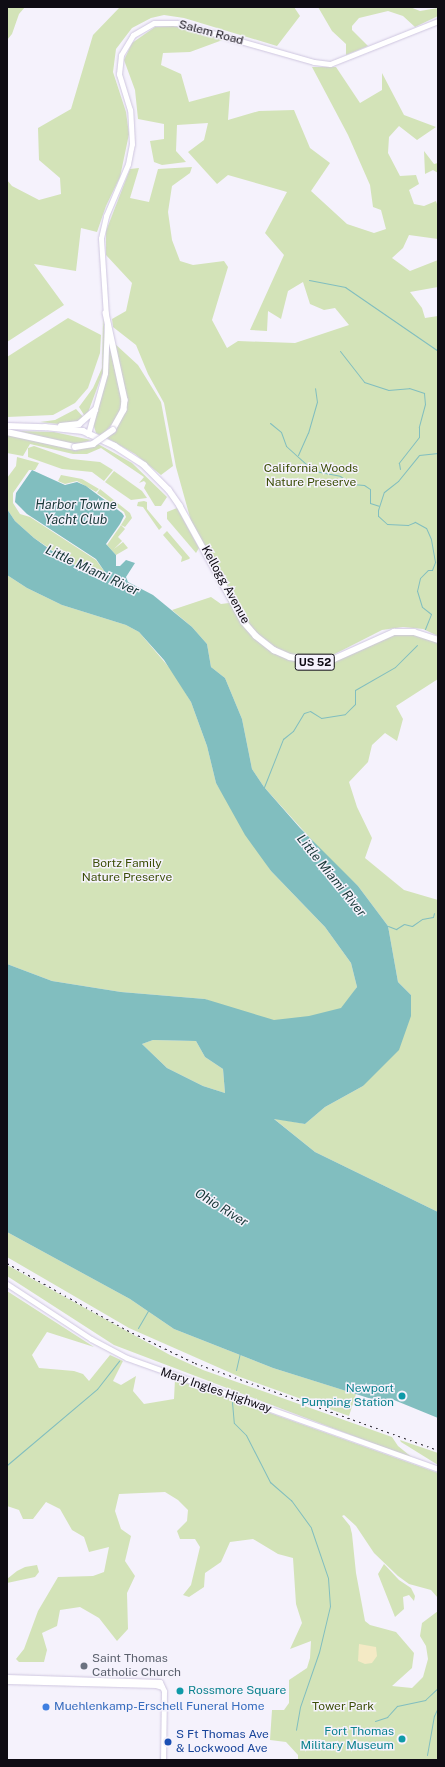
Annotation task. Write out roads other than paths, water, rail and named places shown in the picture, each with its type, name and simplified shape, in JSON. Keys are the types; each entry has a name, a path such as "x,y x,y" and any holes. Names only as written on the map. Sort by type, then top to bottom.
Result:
{"main road":[{"path":"7,432 75,447 93,444 114,430 124,410 124,400 106,313"},
{"path":"45,427 76,425 95,410"},
{"name":"Kellogg Avenue","path":"7,426 45,427 88,434 131,456 169,490 188,519 244,622 256,636 274,650 290,657 318,662 334,659 394,632 414,632 438,640"}],"street":[{"name":"Salem Road","path":"88,434 103,383 107,354 101,238 106,216 131,151 132,121 119,80 119,67 123,49 133,35 154,24 176,23 314,62 330,64 438,21"},
{"name":"Salem Road","path":"93,418 93,430 99,439"},
{"name":"Mary Ingles Highway","path":"7,1284 91,1339 127,1358 438,1469"},
{"path":"7,1677 160,1682 163,1687 163,1760"},
{"path":"7,1681 156,1685 163,1687"}],"water":[{"path":"32,470 65,485 77,482 86,486 122,513 124,516 120,524 106,544 116,555 116,566 120,566 126,560 135,563 126,577 128,582 153,595 192,627 207,644 211,667 225,678 242,719 252,769 264,787 300,828 358,886 388,926 398,982 411,995 411,1016 399,1050 363,1086 325,1107 305,1124 274,1119 315,1152 438,1212 438,1418 394,1400 378,1401 273,1368 174,1329 130,1299 7,1232 7,964 52,981 121,992 205,999 274,1020 309,1016 341,1008 357,987 351,963 325,927 271,871 245,835 216,783 207,746 191,702 164,660 139,632 126,625 62,605 27,588 7,575 7,509 15,521 34,538 55,553 79,568 105,577 107,575 96,559 27,514 15,502 16,493","holes":["153,1040 196,1041 205,1057 223,1069 225,1093 203,1086 167,1068 142,1044"]}],"waterway":[{"path":"309,280 345,287 438,351"},
{"path":"340,351 364,382 388,390 409,388 424,393 425,404 419,427 419,437 399,463 400,469"},
{"path":"298,455 308,433 317,402 315,388"},
{"path":"270,423 281,432 286,446 308,466 315,471 340,476 352,484 364,485 370,489 370,503 379,506"},
{"path":"425,629 431,614 422,607 417,591 420,578 428,570 432,570 435,562 431,539 426,528 415,522 408,525 387,524 378,516 378,510 384,492 398,481 419,455 438,453"},
{"path":"264,787 283,739 293,731 304,713 310,711 321,718 345,714 355,704 355,690 395,667 417,645"},
{"path":"388,926 396,929 404,924 412,926 422,919 433,917 434,913"},
{"path":"138,1328 148,1311"},
{"path":"236,1370 240,1353"},
{"path":"7,1465 97,1389 119,1361"},
{"path":"232,1402 234,1423 246,1435 270,1482 291,1500 311,1528 328,1578 330,1606 319,1652 300,1707 296,1730"},
{"path":"375,1721 387,1717 397,1706 425,1700 438,1688"},
{"path":"427,1755 434,1716 438,1707"}],"railway":[{"path":"7,1263 127,1330 195,1363 438,1450"}],"place":[{"name":"Newport Pumping Station","path":"402,1396"},
{"name":"Saint Thomas Catholic Church","path":"84,1666"},
{"name":"Rossmore Square","path":"180,1691"},
{"name":"Muehlenkamp-Erschell Funeral Home","path":"46,1707"},
{"name":"Fort Thomas Military Museum","path":"402,1739"},
{"name":"S Ft Thomas Ave & Lockwood Ave","path":"168,1742"}],"park label":[{"name":"California Woods Nature Preserve","path":"311,476"},
{"name":"Bortz Family Nature Preserve","path":"127,871"},
{"name":"Tower Park","path":"343,1707"}],"water label":[{"name":"Harbor Towne Yacht Club","path":"76,514"},
{"name":"Little Miami River","path":"92,571"},
{"name":"Little Miami River","path":"331,876"},
{"name":"Ohio River","path":"221,1208"}]}
